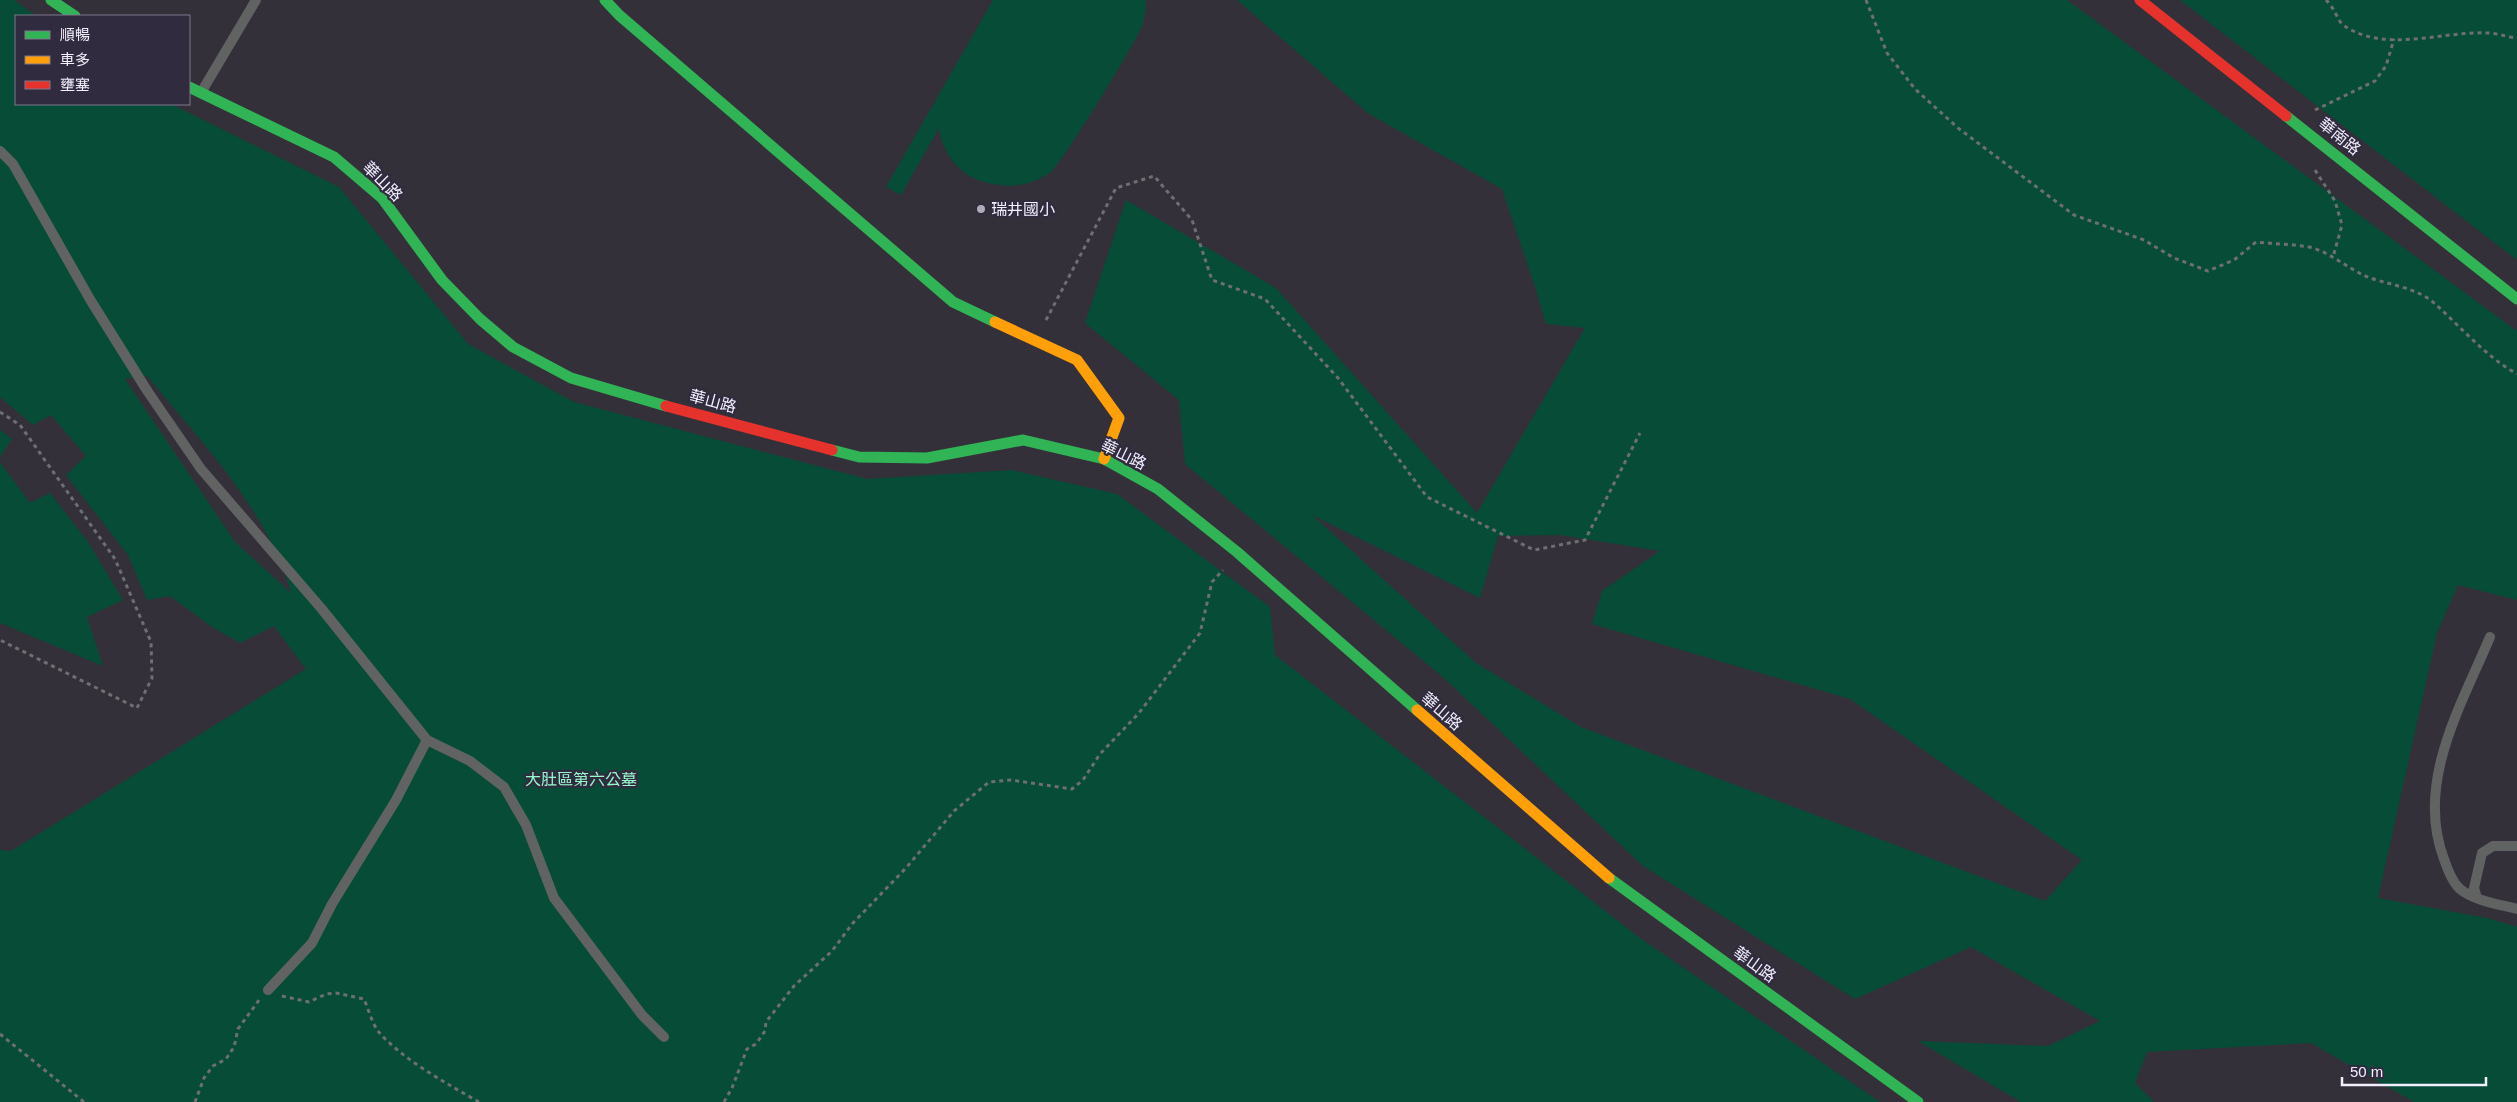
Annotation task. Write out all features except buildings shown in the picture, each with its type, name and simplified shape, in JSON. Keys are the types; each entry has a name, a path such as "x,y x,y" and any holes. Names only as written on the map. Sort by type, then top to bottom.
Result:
{"street":[{"path":"51,0 74,15"},
{"path":"605,0 619,15 953,302 1077,360 1119,418 1104,459"},
{"name":"華南路","path":"2140,0 2517,299"},
{"name":"華山路","path":"190,88 334,157 382,198 442,280 480,319 513,347 571,378 655,403 860,456 927,458 1023,440 1104,459 1158,489 1237,552 1614,882 1918,1102"}],"lane":[{"path":"200,94 256,0"},
{"path":"0,151 13,164 91,301 148,392 202,469 321,608 427,740 470,761 504,787 526,825 554,898 642,1015 664,1037"},
{"path":"2490,637 2441,756 2433,811 2441,852 2448,871 2459,888 2477,898 2517,909"},
{"path":"268,990 312,944 332,904 396,800 427,740"},
{"path":"2477,898 2474,888 2482,853 2493,846 2517,846"}],"path":[{"path":"1866,0 1887,53 1915,89 1958,128 2074,215 2144,240 2174,258 2208,271 2234,260 2256,242 2310,248 2333,257 2364,275 2393,283 2432,301 2454,324 2500,364 2517,374"},
{"path":"2326,0 2334,8 2340,24 2360,35 2409,39 2487,32 2517,38"},
{"path":"1035,340 1116,188 1154,176 1192,220 1212,280 1265,299 1338,378 1427,497 1534,550 1585,540 1640,433"},
{"path":"0,412 20,425 115,559 151,642 152,678 137,708 0,640"},
{"path":"724,1102 732,1088 747,1050 756,1044 765,1031 766,1022 794,986 832,951 853,922 906,868 954,811 989,782 1012,780 1072,790 1083,780 1100,754 1139,713 1200,633 1212,582 1237,552"},
{"path":"195,1102 204,1078 213,1066 226,1059 234,1047 238,1029 268,990 287,999 309,1002 326,994 336,993 364,999 377,1029 396,1048 452,1088 479,1102"},
{"path":"0,1034 84,1102"}],"green space":[{"name":"大肚區第六公墓","path":"0,0 14,0 35,15 15,15 15,105 173,105 339,187 468,344 574,402 867,479 1012,470 1117,494 1270,607 1275,655 1640,938 1880,1102 0,1102 0,850 11,851 306,669 274,626 240,643 212,627 170,596 147,600 128,555 66,475 86,456 51,415 33,425 0,397","holes":["147,376 231,478 267,534 281,563 291,593 235,542 125,379"]},
{"path":"993,0 1146,0 1146,10 1142,26 1113,77 1051,172 1034,181 1016,185 997,185 978,180 963,172 952,160 943,145 939,128 901,195 886,187"},
{"path":"1237,0 2067,0 2517,331 2517,600 2458,585 2437,633 2378,898 2487,918 2517,927 2517,1102 2414,1102 2311,1043 2147,1052 2135,1083 2154,1102 2021,1102 1918,1041 2048,1046 2100,1021 1971,947 1855,999 1643,866 1444,678 1185,464 1179,400 1085,323 1126,200 1276,288 1477,513 1585,328 1546,324 1502,189 1369,114","holes":["1312,515 1480,598 1498,536 1560,535 1660,551 1602,591 1592,624 1850,699 2082,860 2045,901 1581,727 1476,663"]},
{"path":"2180,0 2517,0 2517,260"},
{"path":"0,430 12,439 0,457"},
{"path":"0,462 30,503 50,493 88,542 123,600 87,617 103,666 0,623"}],"traffic: fast":[{"path":"51,0 74,15"},
{"path":"605,0 619,15 953,302 995,322"},
{"path":"190,87 334,157 382,198 442,280 480,319 513,347 571,378 666,406"},
{"path":"2286,116 2517,299"},
{"path":"832,450 859,457 927,458 1023,440 1104,459 1158,489 1237,552 1417,710"},
{"path":"1609,878 1918,1102"}],"traffic: slow":[{"path":"995,322 1077,360 1119,418 1104,459"},
{"path":"1417,710 1609,878"}],"traffic: jam":[{"path":"2140,0 2286,116"},
{"path":"666,406 832,450"}],"place":[{"name":"瑞井國小","path":"981,209"}]}
